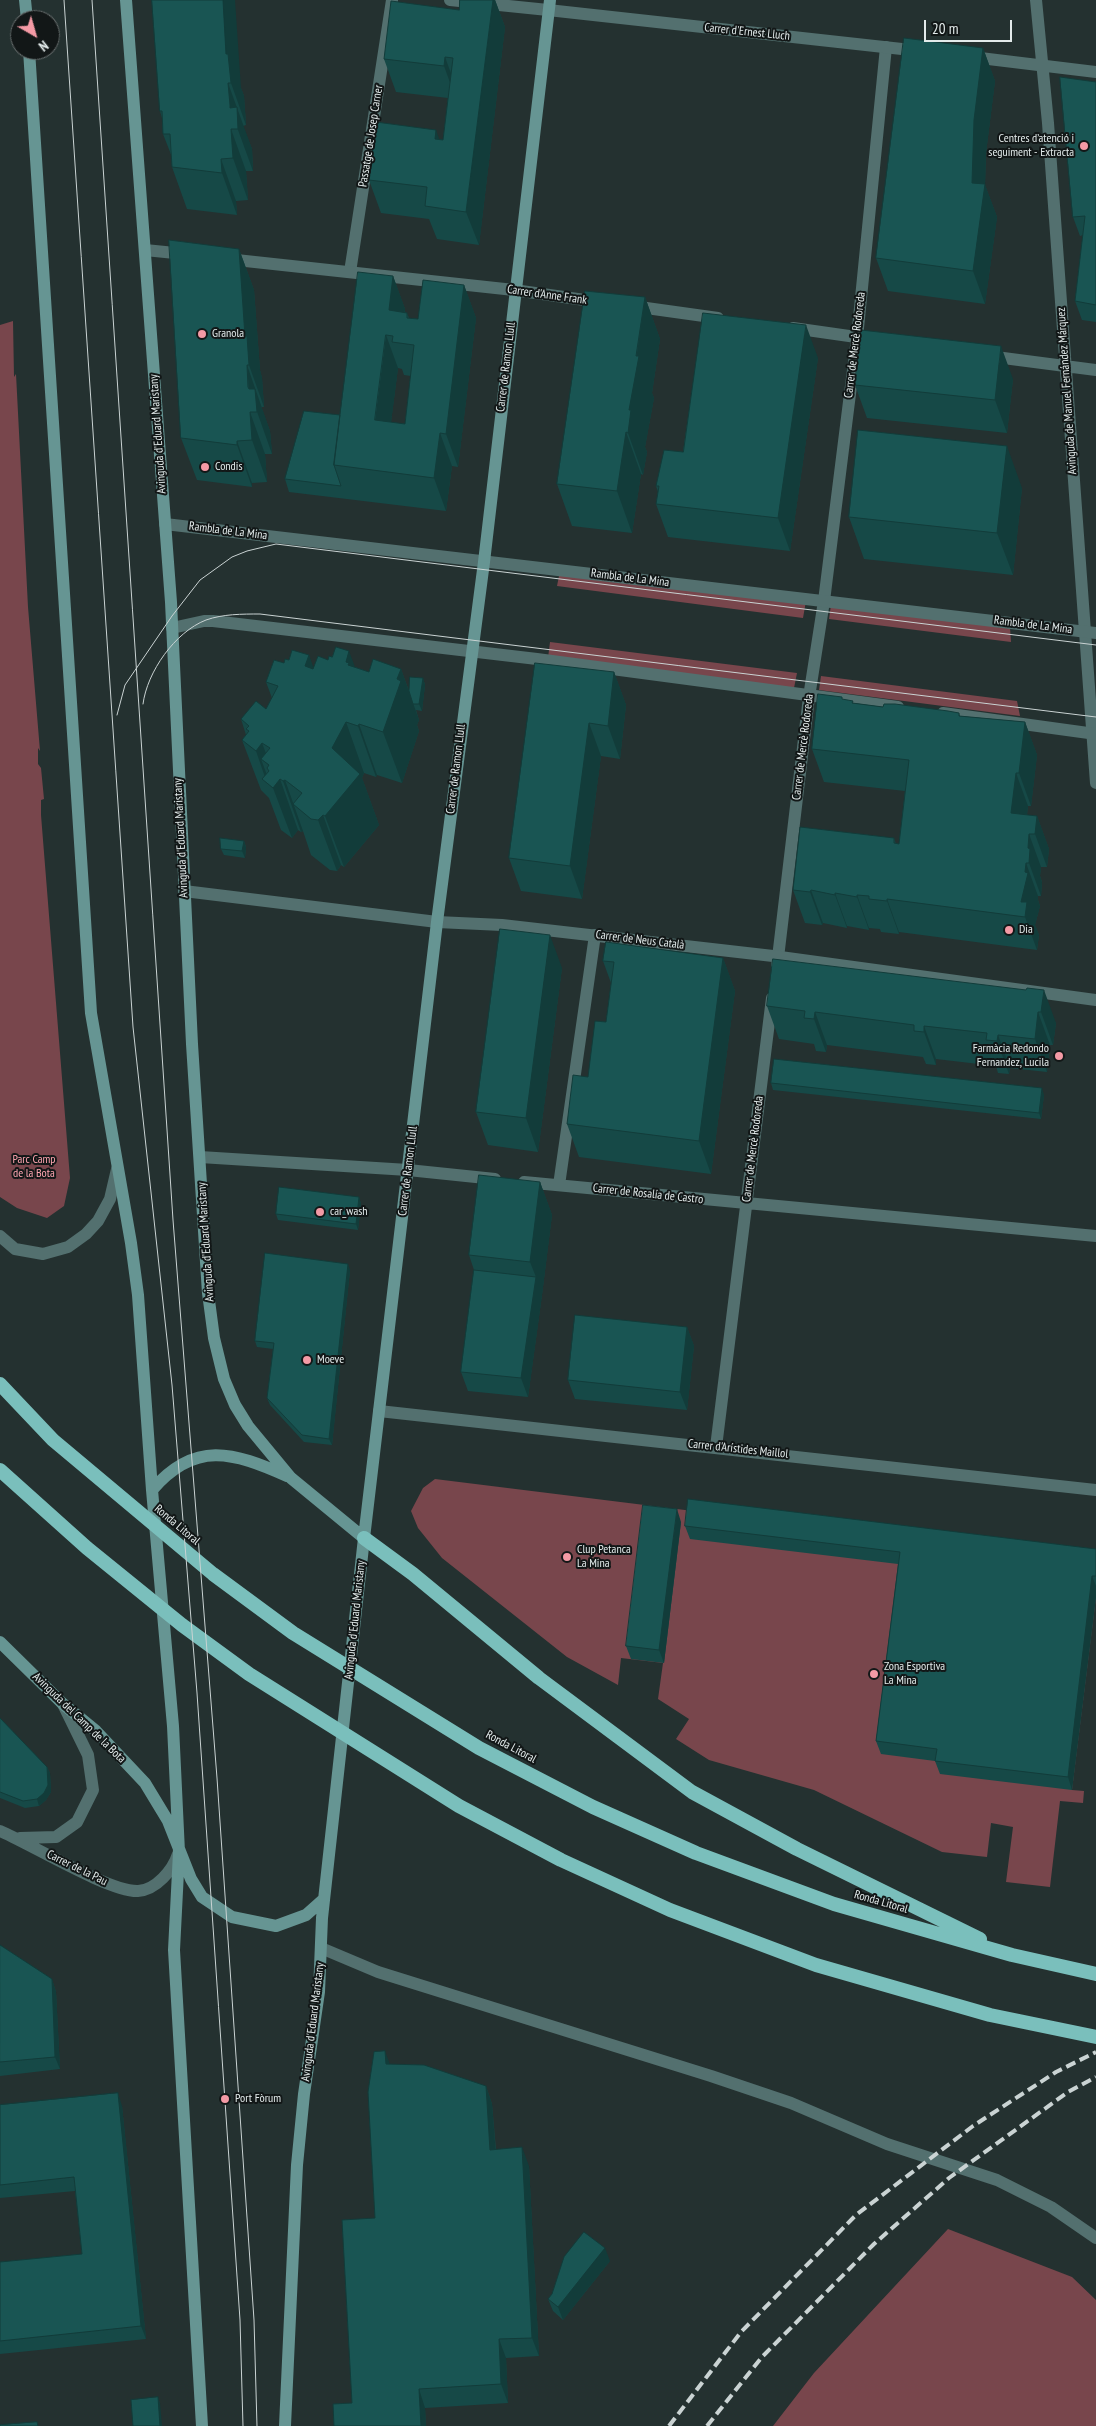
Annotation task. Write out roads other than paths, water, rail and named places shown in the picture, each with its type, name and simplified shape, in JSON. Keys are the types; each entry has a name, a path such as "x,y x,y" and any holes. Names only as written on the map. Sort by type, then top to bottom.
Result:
{"highway":[{"name":"Ronda Litoral","path":"0,1384 53,1440 212,1574 269,1615 393,1696 479,1748 593,1807 696,1853 834,1904 1012,1955 1096,1974"},
{"path":"0,1470 87,1548 182,1625 249,1674 459,1806 561,1860 670,1910 816,1965 990,2016 1096,2037"},
{"path":"364,1538 413,1574 539,1678 692,1792 797,1849 1012,1955"}],"main road":[{"name":"Avinguda d'Eduard Maristany","path":"126,0 172,628 184,891 208,1293 214,1338 224,1379 235,1405 248,1426 291,1478 364,1538 324,1899 319,1992 304,2094 297,2165 285,2426"},
{"name":"Carrer de Ramon Llull","path":"364,1538 437,922 484,562 514,290 549,5"},
{"path":"30,60 91,1013 138,1295 152,1490 173,1726 179,1852 174,1950 202,2426"},
{"path":"152,1490 164,1475 177,1465 203,1455 219,1454 259,1464 291,1478"},
{"name":"Avinguda del Camp de la Bota","path":"0,1642 63,1704 96,1731 145,1783 168,1820 179,1852 191,1879 202,1897 232,1917 276,1926 306,1915 324,1899"}],"street":[{"name":"Passatge de Josep Carner","path":"350,272 392,0"},
{"name":"Carrer d'Ernest Lluch","path":"450,0 549,5 934,52"},
{"name":"Avinguda de Manuel Fernández Márquez","path":"1036,0 1044,65 1066,367 1090,632 1096,783"},
{"name":"Carrer de Mercè Rodoreda","path":"716,1447 809,697 824,601 857,338 886,47"},
{"path":"962,56 1096,72"},
{"path":"145,250 194,255"},
{"name":"Carrer d'Anne Frank","path":"213,257 514,290 732,320"},
{"path":"780,326 886,342"},
{"path":"975,354 1096,370"},
{"name":"Rambla de La Mina","path":"165,524 1090,632"},
{"path":"172,628 213,621 471,652 1094,733"},
{"name":"Carrer de Neus Català","path":"184,891 437,922 502,924 595,935 778,957 1096,1000"},
{"path":"559,1185 595,935"},
{"name":"Carrer de Rosalía de Castro","path":"200,1157 408,1170 746,1204 1096,1236"},
{"path":"0,1236 15,1249 42,1254 68,1247 86,1234 98,1221 110,1199 117,1168"},
{"name":"Carrer d'Arístides Maillol","path":"379,1412 716,1447 1096,1490"},
{"name":"Carrer de la Pau","path":"18,1839 56,1836 77,1822 94,1790 88,1755 63,1704"},
{"name":"Carrer de la Pau","path":"0,1832 116,1887 139,1891 164,1877 174,1867 179,1852"},
{"path":"321,1948 378,1972 791,2103 887,2144 997,2180 1023,2192 1076,2223 1096,2238"}],"tram line":[{"path":"64,0 133,1027 172,1385 197,1693 240,2320 243,2426"},
{"path":"92,0 173,1220 217,1778 254,2320 257,2426"},
{"path":"117,715 125,685 172,616 200,580 232,557 247,551 276,544 1096,645"},
{"path":"143,704 150,679 164,654 184,634 212,618 260,614 1096,717"}],"railway":[{"path":"669,2426 741,2332 856,2215 973,2126 1056,2072 1096,2052"},
{"path":"707,2426 762,2357 874,2244 949,2178 1068,2092 1096,2077"}],"place":[{"name":"Centres d’atenció i seguiment - Extracta","path":"1084,146"},
{"name":"Granola","path":"202,334"},
{"name":"Condis","path":"205,467"},
{"name":"Dia","path":"1009,930"},
{"name":"Farmàcia Redondo Fernandez, Lucila","path":"1059,1056"},
{"name":"car_wash","path":"320,1212"},
{"name":"Moeve","path":"307,1360"},
{"name":"Clup Petanca La Mina","path":"567,1557"},
{"name":"Zona Esportiva La Mina","path":"874,1674"},
{"name":"Port Fòrum","path":"225,2099"}],"park label":[{"name":"Parc Camp de la Bota","path":"34,1167"}]}
